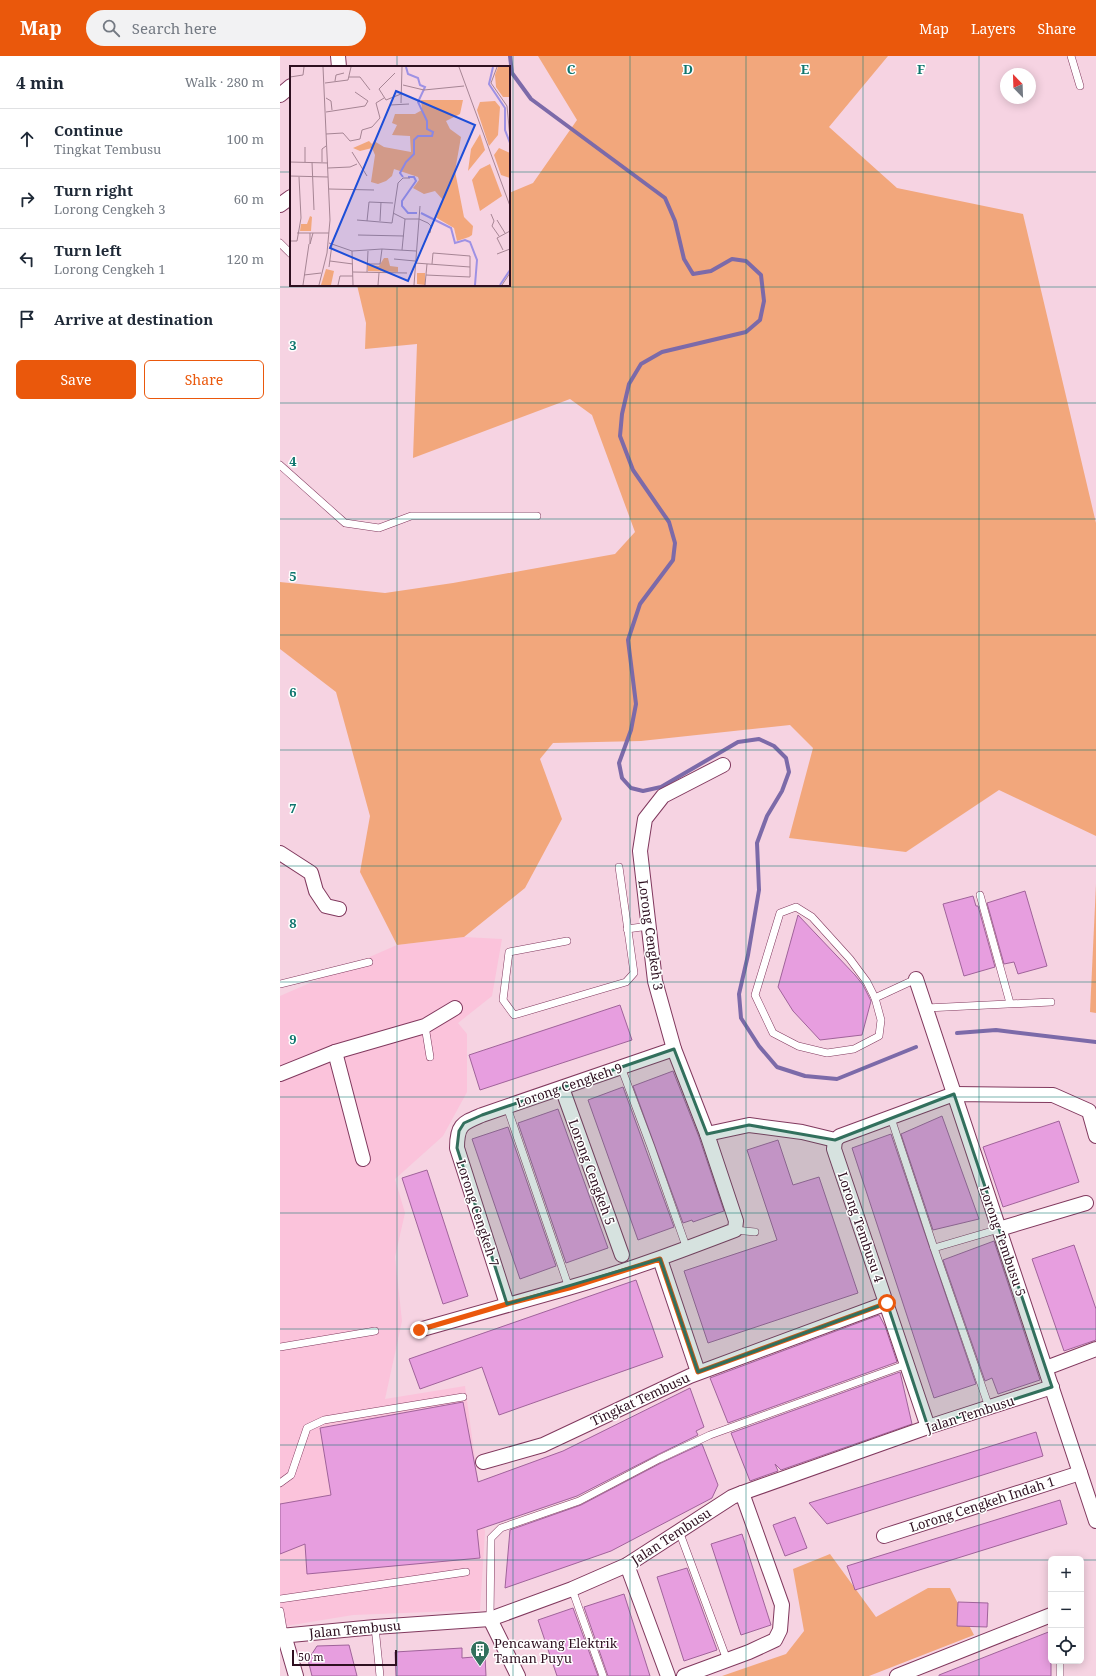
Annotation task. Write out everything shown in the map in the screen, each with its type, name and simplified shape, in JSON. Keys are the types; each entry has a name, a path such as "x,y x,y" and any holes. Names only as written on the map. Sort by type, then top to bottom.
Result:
{"street":[{"path":"280,95 290,87"},
{"path":"280,204 290,198"},
{"name":"Lorong Cengkeh 3","path":"723,765 663,796 645,819 640,851 655,981 674,1049 707,1134 736,1221 735,1230"},
{"path":"280,853 311,873 316,891 326,906 340,909"},
{"name":"Lorong Tembusu 5","path":"916,979 1080,1473 1091,1488 1096,1521"},
{"path":"280,1074 335,1052 425,1026 455,1008"},
{"name":"Lorong Cengkeh 9","path":"464,1123 674,1049"},
{"path":"335,1052 363,1159"},
{"name":"Lorong Cengkeh 5","path":"562,1088 622,1255"},
{"path":"707,1134 749,1125 802,1132 835,1140 840,1136 954,1094 1054,1095 1089,1111 1096,1136"},
{"name":"Lorong Cengkeh 7","path":"464,1123 459,1131 457,1148 507,1304"},
{"name":"Lorong Tembusu 4","path":"835,1140 834,1149 928,1427"},
{"path":"999,1229 1086,1203"},
{"path":"419,1330 507,1304 569,1288 660,1259 735,1230"},
{"path":"660,1259 698,1372"},
{"name":"Tingkat Tembusu","path":"483,1462 543,1445 698,1372 887,1303"},
{"path":"1046,1368 1096,1349"},
{"name":"Jalan Tembusu","path":"282,1636 375,1626 490,1619 572,1589 627,1565 732,1497 928,1427 1052,1387"},
{"name":"Lorong Cengkeh Indah 1","path":"884,1536 1080,1473"},
{"path":"684,1676 750,1652 775,1640 780,1630 782,1606 742,1493"},
{"path":"627,1565 668,1676"},
{"path":"897,1676 926,1671 1048,1615"},
{"path":"490,1619 518,1676"},
{"path":"282,1636 296,1676"}],"lane":[{"path":"1071,56 1080,86"},
{"path":"280,243 290,253"},
{"path":"280,465 345,523 379,528 411,516 537,516"},
{"path":"567,941 509,952 503,1000 514,1015 626,982 634,973 619,867"},
{"path":"980,895 1010,1003"},
{"path":"796,907 812,917 850,959 867,982 875,998 881,1020 879,1036 854,1049 827,1053 798,1046 773,1033 755,995 780,913 796,907"},
{"path":"627,929 649,926"},
{"path":"280,984 369,962"},
{"path":"875,998 916,979"},
{"path":"926,1008 1051,1002"},
{"path":"425,1026 430,1057"},
{"path":"621,1067 687,1249"},
{"path":"507,1107 569,1288"},
{"path":"891,1118 989,1407"},
{"path":"934,1248 999,1229"},
{"path":"735,1230 755,1232"},
{"path":"280,1347 375,1331"},
{"path":"490,1619 491,1538 501,1528 579,1501 710,1435 907,1364"},
{"path":"280,1484 291,1475 307,1428 324,1420 463,1397"},
{"path":"679,1531 728,1660"},
{"path":"280,1599 466,1572"},
{"path":"572,1589 603,1676"},
{"path":"280,1611 282,1636"},
{"path":"375,1626 380,1676"},
{"path":"1060,1664 1060,1676"}],"highlighted area":[{"path":"674,1049 707,1134 749,1125 835,1140 954,1094 1052,1387 928,1427 887,1303 698,1372 660,1259 507,1304 457,1148 459,1131 464,1123 482,1115"}],"shaded area":[{"path":"538,56 888,56 829,127 897,188 1023,214 1096,523 1096,836 999,790 906,852 789,838 813,748 790,725 641,741 553,743 540,759 562,819 525,888 464,937 397,945 360,872 370,816 336,692 280,649 280,582 385,593 453,583 615,554 635,532 592,415 570,399 413,458 417,344 365,349 366,323 357,286 510,286 510,193 533,183 577,120"},
{"path":"1096,884 1096,1013 1090,1012"},
{"path":"464,937 502,939 492,996 458,1023 467,1034 467,1092 443,1136 395,1179 405,1213 395,1257 402,1321 385,1399 465,1386 485,1532 480,1610 353,1615 280,1627 280,996 397,945"},
{"path":"830,1554 876,1617 928,1588 950,1588 974,1635 869,1676 722,1676 786,1654 804,1631 793,1569"}],"building":[{"path":"1025,891 1047,966 1018,974 1014,962 1004,964 987,903"},
{"path":"973,896 976,906 978,906 995,967 964,976 943,904"},
{"path":"798,915 863,985 871,1001 862,1035 820,1040 793,1011 778,987"},
{"path":"620,1005 632,1040 480,1090 469,1055"},
{"path":"673,1071 699,1137 724,1211 693,1222 692,1220 683,1223 633,1086"},
{"path":"623,1087 674,1227 638,1240 588,1100"},
{"path":"558,1109 608,1248 566,1263 518,1123"},
{"path":"942,1116 979,1219 933,1230 901,1134"},
{"path":"1059,1121 1079,1182 1003,1207 983,1147"},
{"path":"508,1127 556,1266 520,1279 472,1139"},
{"path":"891,1134 976,1384 934,1398 852,1148"},
{"path":"778,1140 793,1185 819,1177 858,1293 708,1343 684,1271 777,1240 747,1150"},
{"path":"427,1170 468,1296 443,1304 402,1178"},
{"path":"994,1241 1040,1380 998,1394 992,1378 985,1381 943,1260"},
{"path":"1074,1245 1096,1309 1096,1340 1064,1351 1032,1259"},
{"path":"636,1280 663,1357 499,1415 482,1367 420,1389 409,1359"},
{"path":"879,1315 885,1326 897,1362 728,1423 710,1378"},
{"path":"900,1372 912,1424 781,1470 775,1464 778,1471 750,1481 731,1433"},
{"path":"690,1388 704,1427 696,1431 698,1435 577,1496 477,1530 480,1558 307,1574 305,1544 280,1554 280,1504 331,1495 320,1428 463,1402 478,1482 563,1451"},
{"path":"1036,1432 1043,1456 827,1524 809,1503"},
{"path":"702,1444 718,1485 712,1498 611,1551 505,1588 510,1530 581,1505 661,1463"},
{"path":"1060,1500 1067,1524 855,1590 847,1566"},
{"path":"795,1517 807,1548 785,1556 773,1525"},
{"path":"742,1534 771,1625 741,1635 711,1544"},
{"path":"687,1568 717,1650 684,1661 657,1577"},
{"path":"624,1594 650,1676 608,1676 584,1607"},
{"path":"958,1602 988,1603 987,1627 957,1626"},
{"path":"573,1608 598,1676 557,1676 538,1620"},
{"path":"1048,1632 1048,1664 1051,1664 1051,1676 939,1675"},
{"path":"349,1645 357,1676 312,1676 308,1660 317,1646"},
{"path":"462,1648 462,1658 485,1656 486,1676 396,1676 395,1652"}],"waterway":[{"path":"510,56 512,73 531,99 665,198 675,221 684,259 693,274 711,271 732,259 746,261 761,275 764,301 760,320 746,332 662,352 641,364 629,384 622,414 620,436 633,470 669,522 675,543 673,560 640,604 628,640 636,704 631,730 619,763 622,778 631,788 643,791 661,787 738,742 759,739 774,746 786,758 789,772 782,791 767,816 757,843 759,890 748,955 739,994 741,1018 759,1046 777,1067 805,1076 837,1079 916,1047"},
{"path":"957,1033 996,1030 1096,1042"}],"place":[{"name":"Pencawang Elektrik Taman Puyu","path":"480,1667"}],"route":[{"path":"419,1330 507,1304 569,1288 660,1259 698,1372 887,1303"}]}
